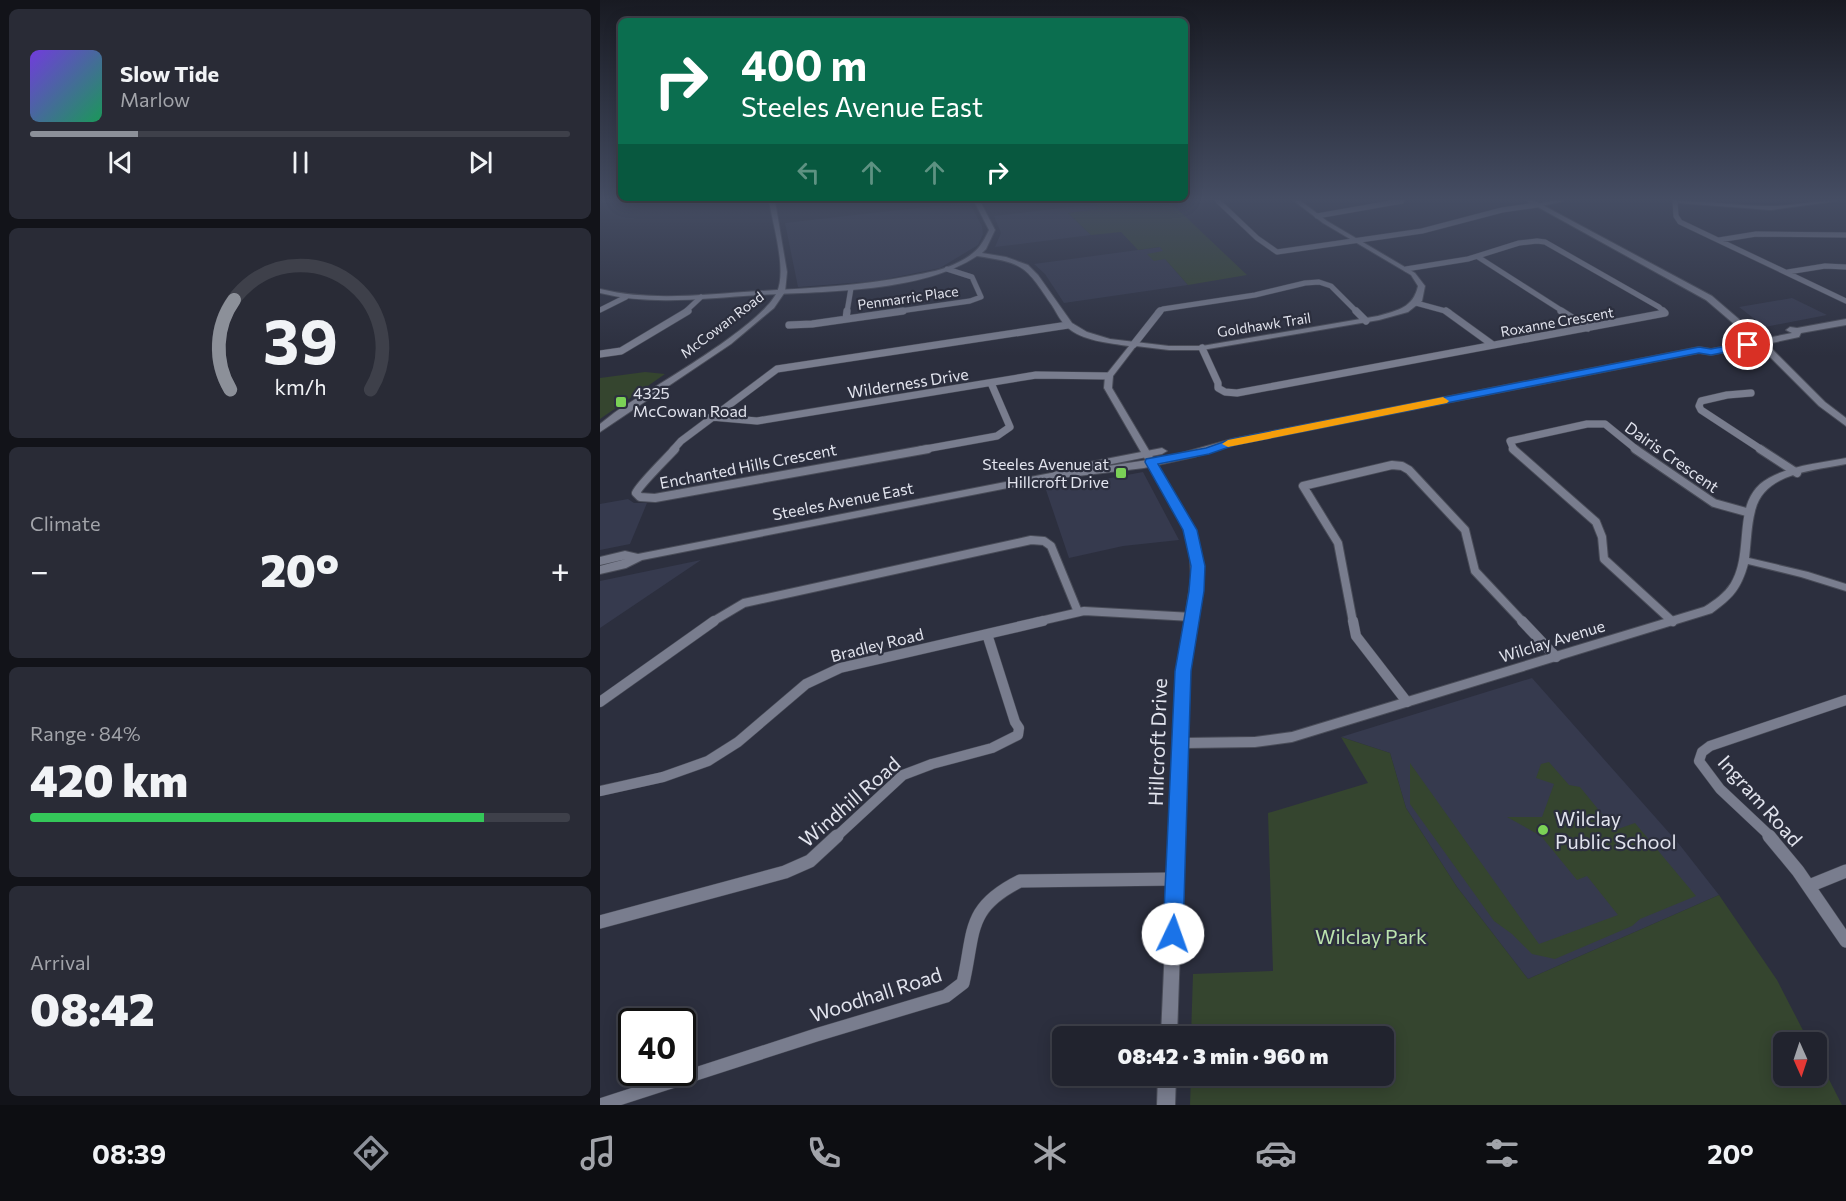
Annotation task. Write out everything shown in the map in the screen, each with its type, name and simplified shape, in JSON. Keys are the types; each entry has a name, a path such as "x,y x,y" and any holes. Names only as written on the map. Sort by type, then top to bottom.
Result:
{"main road":[{"name":"McCowan Road","path":"600,429 764,315 774,305 781,292 783,275 780,253"},
{"path":"1626,253 1693,289 1725,310 1822,404 1846,423"},
{"name":"Steeles Avenue East","path":"600,570 622,565 639,557 1053,476 1089,474 1148,458 1209,451 1232,442 1699,350 1711,352 1757,339 1796,336 1797,331 1846,322"},
{"name":"Steeles Avenue East","path":"600,561 625,555 639,557"}],"street":[{"path":"1377,253 1417,278 1422,286 1421,295 1416,303 1447,311 1493,345"},
{"name":"Roxanne Crescent","path":"1406,269 1492,253"},
{"name":"Roxanne Crescent","path":"1202,348 1218,383 1218,388 1230,393 1661,316 1665,312 1562,253"},
{"path":"1746,253 1846,301"},
{"path":"600,291 626,297 650,299 851,288 896,282 947,269 977,254 1004,258 1026,266 1036,276 1068,325"},
{"path":"1478,257 1588,328"},
{"path":"1788,272 1825,266 1846,267"},
{"name":"Penmarric Place","path":"789,325 970,301 981,297 972,277 947,269"},
{"path":"1109,376 1158,312 1164,309 1254,295 1309,283 1324,283 1331,286 1366,321"},
{"path":"846,319 851,288"},
{"path":"600,310 626,297"},
{"path":"600,354 621,351 690,310 701,297"},
{"name":"Goldhawk Trail","path":"1068,325 1091,337 1169,348 1202,348 1366,321 1395,314 1416,303"},
{"name":"Enchanted Hills Crescent","path":"991,383 1010,427 1004,434 655,498 637,495 638,487 646,482 669,454 711,417 777,369 1068,325"},
{"name":"Wilderness Drive","path":"711,417 757,421 1046,374 1109,376"},
{"name":"Hillcroft Drive","path":"1109,376 1108,388 1111,396 1184,518 1193,538 1197,579 1183,671 1169,1026"},
{"path":"1751,393 1701,401 1699,406 1701,410 1797,473"},
{"name":"Dairis Crescent","path":"1673,622 1604,559 1602,537 1596,522 1512,448 1510,441 1587,424 1605,424 1627,443 1714,503 1750,513"},
{"name":"Wilclay Avenue","path":"1180,743 1255,742 1285,738 1708,610 1728,598 1740,580 1752,501 1761,489 1771,481 1846,461"},
{"path":"1407,702 1356,636 1338,543 1304,491 1303,486 1307,484 1392,465 1409,470 1469,537 1469,557 1475,572 1556,657"},
{"path":"600,702 722,615 744,603 1031,540 1044,541 1052,546 1078,612"},
{"path":"1743,560 1804,574 1846,588"},
{"name":"Bradley Road","path":"600,791 700,765 722,753 796,690 822,674 1078,612 1192,617"},
{"name":"Windhill Road","path":"600,922 785,872 810,861 903,775 929,764 1002,745 1018,735 1019,728 1015,722 987,634"},
{"name":"Ingram Road","path":"1846,700 1710,746 1699,756 1699,761 1707,774 1767,834 1809,886 1846,941"},
{"path":"1809,886 1846,872"},
{"name":"Woodhall Road","path":"600,1105 816,1035 946,996 963,983 969,944 980,907 1004,888 1020,881 1175,879"},
{"path":"1166,1105 1167,1086"}],"shaded area":[{"path":"791,253 965,253 940,268 877,281 798,287"},
{"path":"1119,253 1166,253 1172,258 1166,260 1188,285 1064,303 1045,274 1034,264"},
{"path":"1792,298 1827,315 1765,327 1739,307"},
{"path":"1143,472 1179,540 1123,546 1069,558 1046,490"},
{"path":"628,499 634,503 647,503 630,544 600,550 600,504"},
{"path":"701,560 600,628 600,581"},
{"name":"Wilclay Public School","path":"1532,678 1679,844 1719,895 1528,979 1457,887 1406,808 1390,753 1341,737"}],"green space":[{"path":"1223,253 1247,275 1188,285 1165,259 1154,261 1147,254"},
{"path":"645,372 665,374 600,419 600,378"},
{"name":"Wilclay Park","path":"1341,737 1390,753 1406,808 1457,887 1528,979 1719,895 1777,980 1804,1032 1773,1032 1773,1086 1827,1086 1827,1076 1842,1105 1190,1105 1191,1086 1394,1086 1394,1026 1191,1026 1193,974 1273,971 1268,813 1368,783"},
{"path":"1549,762 1569,785 1580,787 1615,830 1635,823 1696,896 1640,919 1632,926 1555,959 1532,954 1512,934 1494,921 1410,804 1410,763 1539,944 1618,915 1587,876 1577,880 1541,836 1507,817 1542,817 1554,784 1536,778 1541,764"}],"slow traffic":[{"path":"1228,444 1443,401"}],"place":[{"name":"4325 McCowan Road","path":"621,402"},
{"name":"Steeles Avenue at Hillcroft Drive","path":"1121,473"},
{"name":"Wilclay Public School","path":"1543,830"}],"route":[{"path":"1173,934 1183,671 1197,591 1198,566 1190,530 1151,462 1209,451 1232,442 1699,350 1711,352 1748,345"}]}
